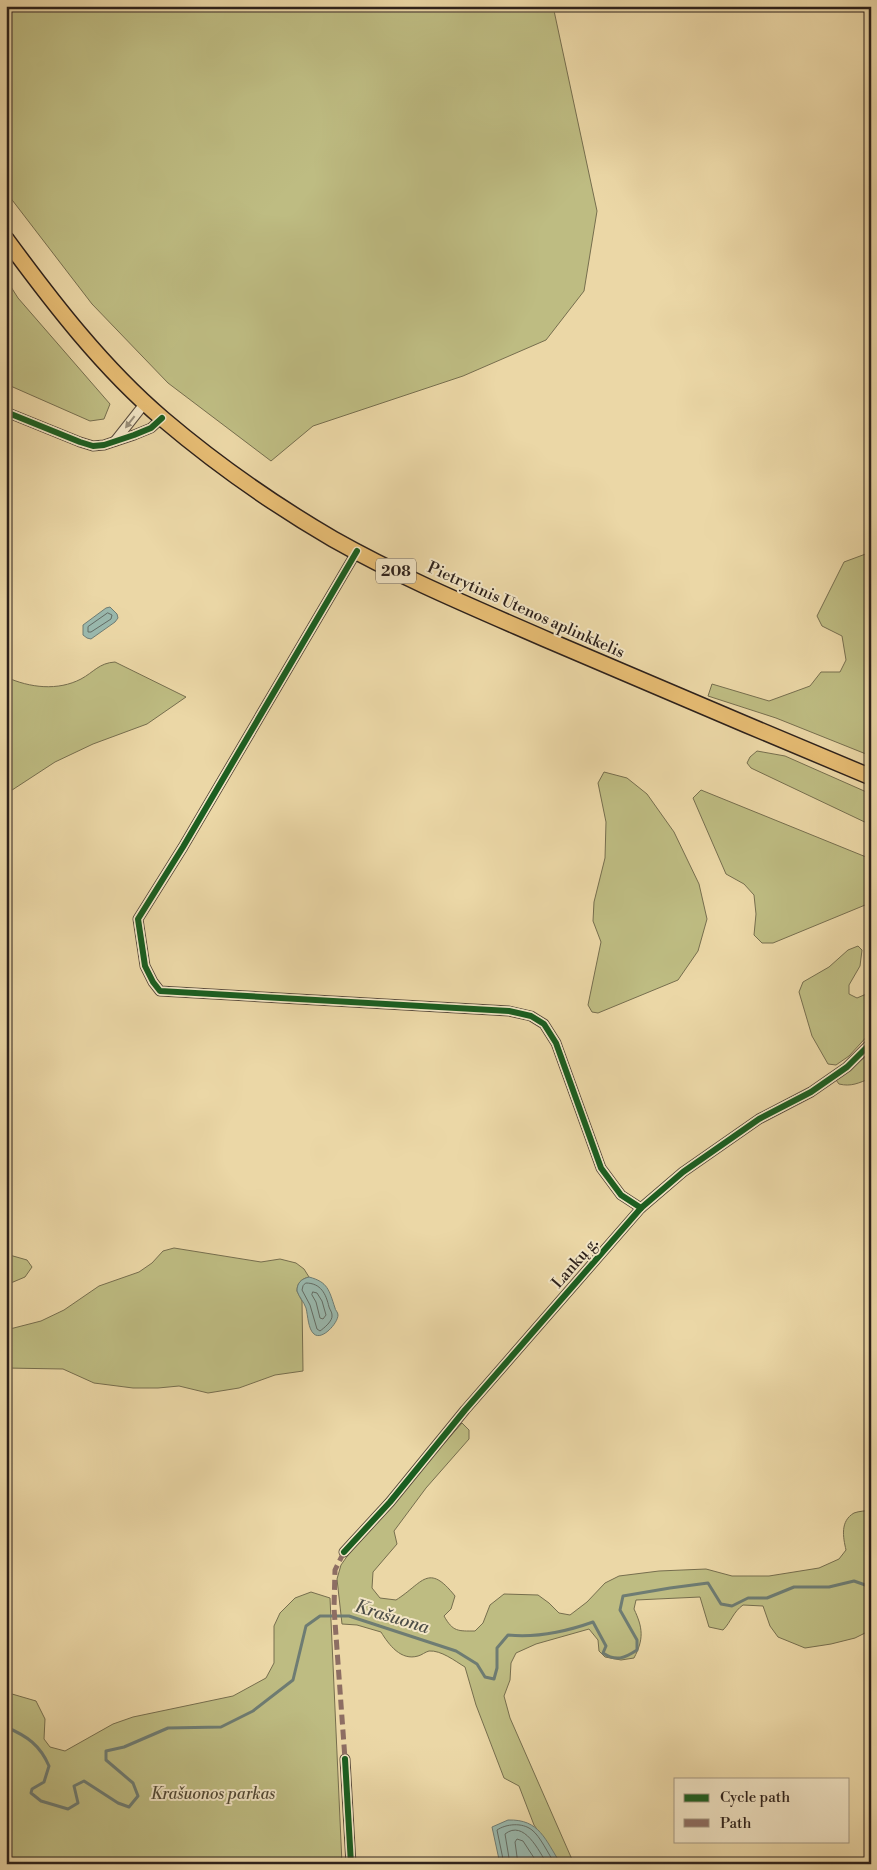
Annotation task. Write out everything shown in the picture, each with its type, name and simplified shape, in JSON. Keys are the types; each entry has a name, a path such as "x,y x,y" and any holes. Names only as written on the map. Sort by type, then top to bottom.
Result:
{"highway":[{"name":"Pietrytinis Utenos aplinkkelis","path":"6,239 66,316 107,364 145,403 253,488 357,551 406,576 523,629 871,778"}],"street":[{"path":"114,441 145,403"},
{"path":"6,412 93,446 152,428 162,418"},
{"path":"357,551 193,830 138,919 144,966 152,982 160,991 509,1011 531,1016 544,1024 556,1043 601,1168 621,1195 641,1208"},
{"name":"Lankų g.","path":"344,1552 390,1502 465,1410 641,1208 683,1172 760,1120 811,1092 847,1067 871,1043"},
{"path":"345,1759 351,1864"}],"green space":[{"path":"6,6 553,6 597,211 584,291 546,340 463,376 313,426 271,461 168,383 92,304 6,192"},
{"path":"6,279 18,298 110,404 104,419 90,421 6,384"},
{"path":"871,552 871,756 776,718 708,696 712,684 769,701 810,686 821,672 840,672 846,660 842,636 822,626 817,616 844,562"},
{"path":"115,662 186,697 147,724 93,744 55,762 6,794 6,677 34,686 53,687 72,683 105,664"},
{"path":"757,751 785,756 871,794 871,825 751,768 747,763 750,757"},
{"path":"604,772 627,778 647,794 674,832 699,884 707,919 698,951 678,980 598,1013 592,1012 588,1005 601,942 593,921 594,902 605,858 606,822 598,783"},
{"path":"701,790 871,859 870,903 773,943 762,943 754,935 756,914 754,895 744,884 726,874 693,798"},
{"path":"858,946 862,950 860,966 849,985 849,994 857,998 871,992 871,1032 849,1056 836,1065 828,1064 812,1036 799,992 803,982 829,967 848,950"},
{"path":"871,1052 871,1078 851,1085 839,1084 836,1080"},
{"path":"174,1248 261,1262 280,1259 296,1263 304,1269 309,1277 300,1282 297,1291 302,1301 303,1371 275,1375 239,1388 208,1393 179,1386 133,1388 94,1383 63,1369 6,1368 6,1330 41,1321 64,1310 99,1286 139,1272 152,1263 163,1251"},
{"path":"6,1254 27,1260 32,1267 25,1277 6,1285"},
{"path":"462,1423 469,1430 469,1439 426,1488 394,1531 397,1544 373,1572 372,1588 380,1598 396,1600 419,1582 432,1578 438,1580 455,1596 451,1609 444,1616 453,1628 464,1631 475,1631 483,1623 490,1605 504,1594 538,1595 559,1613 570,1615 587,1602 605,1583 619,1576 659,1571 706,1569 732,1576 769,1576 819,1568 839,1559 846,1550 844,1530 846,1520 856,1512 871,1510 871,1630 855,1638 805,1648 778,1637 770,1626 763,1606 743,1605 723,1630 709,1627 700,1597 636,1600 634,1609 641,1628 641,1639 634,1658 621,1660 605,1657 599,1651 598,1640 589,1629 536,1644 516,1653 511,1663 510,1680 504,1696 510,1718 574,1864 561,1864 534,1825 519,1786 504,1778 476,1705 465,1667 448,1656 434,1651 418,1656 406,1656 396,1651 381,1632 357,1625 342,1624 337,1579 341,1565 355,1545"},
{"name":"Krašuonos parkas","path":"311,1592 330,1598 342,1864 6,1864 6,1696 12,1694 36,1701 45,1719 44,1739 50,1747 65,1751 113,1724 133,1717 233,1696 266,1678 274,1663 274,1626 280,1613 295,1598"}],"water":[{"path":"110,607 117,614 118,618 115,622 91,639 83,635 83,625"},
{"path":"309,1277 324,1284 338,1314 333,1326 325,1333 317,1336 309,1326 306,1308 297,1291 300,1282"},
{"path":"508,1820 528,1823 535,1827 546,1839 561,1864 500,1864 492,1827"}],"waterway":[{"name":"Krašuona","path":"6,1727 32,1742 41,1752 49,1766 44,1782 32,1789 31,1793 41,1801 68,1809 78,1803 74,1786 84,1781 118,1803 129,1807 138,1796 133,1783 106,1760 106,1751 124,1747 168,1728 221,1727 253,1711 293,1680 306,1626 320,1616 349,1616 456,1651 477,1664 485,1677 494,1679 497,1668 497,1648 508,1635 530,1636 551,1633 593,1622 606,1646 603,1653 620,1658 637,1650 637,1640 620,1610 623,1596 708,1583 721,1604 732,1606 748,1598 767,1598 794,1587 829,1587 854,1581 871,1587"}],"marked path":[{"path":"344,1552 335,1570 334,1608 345,1759"}],"cycle path":[{"path":"6,412 93,446 104,445 134,435 151,428 162,418"},
{"path":"357,551 183,847 138,919 145,966 160,991 509,1011 531,1016 544,1024 556,1043 601,1168 621,1195 641,1208"},
{"path":"344,1552 390,1502 465,1410 641,1208 683,1172 759,1119 811,1092 847,1067 871,1043"},
{"path":"345,1759 351,1864"}]}
